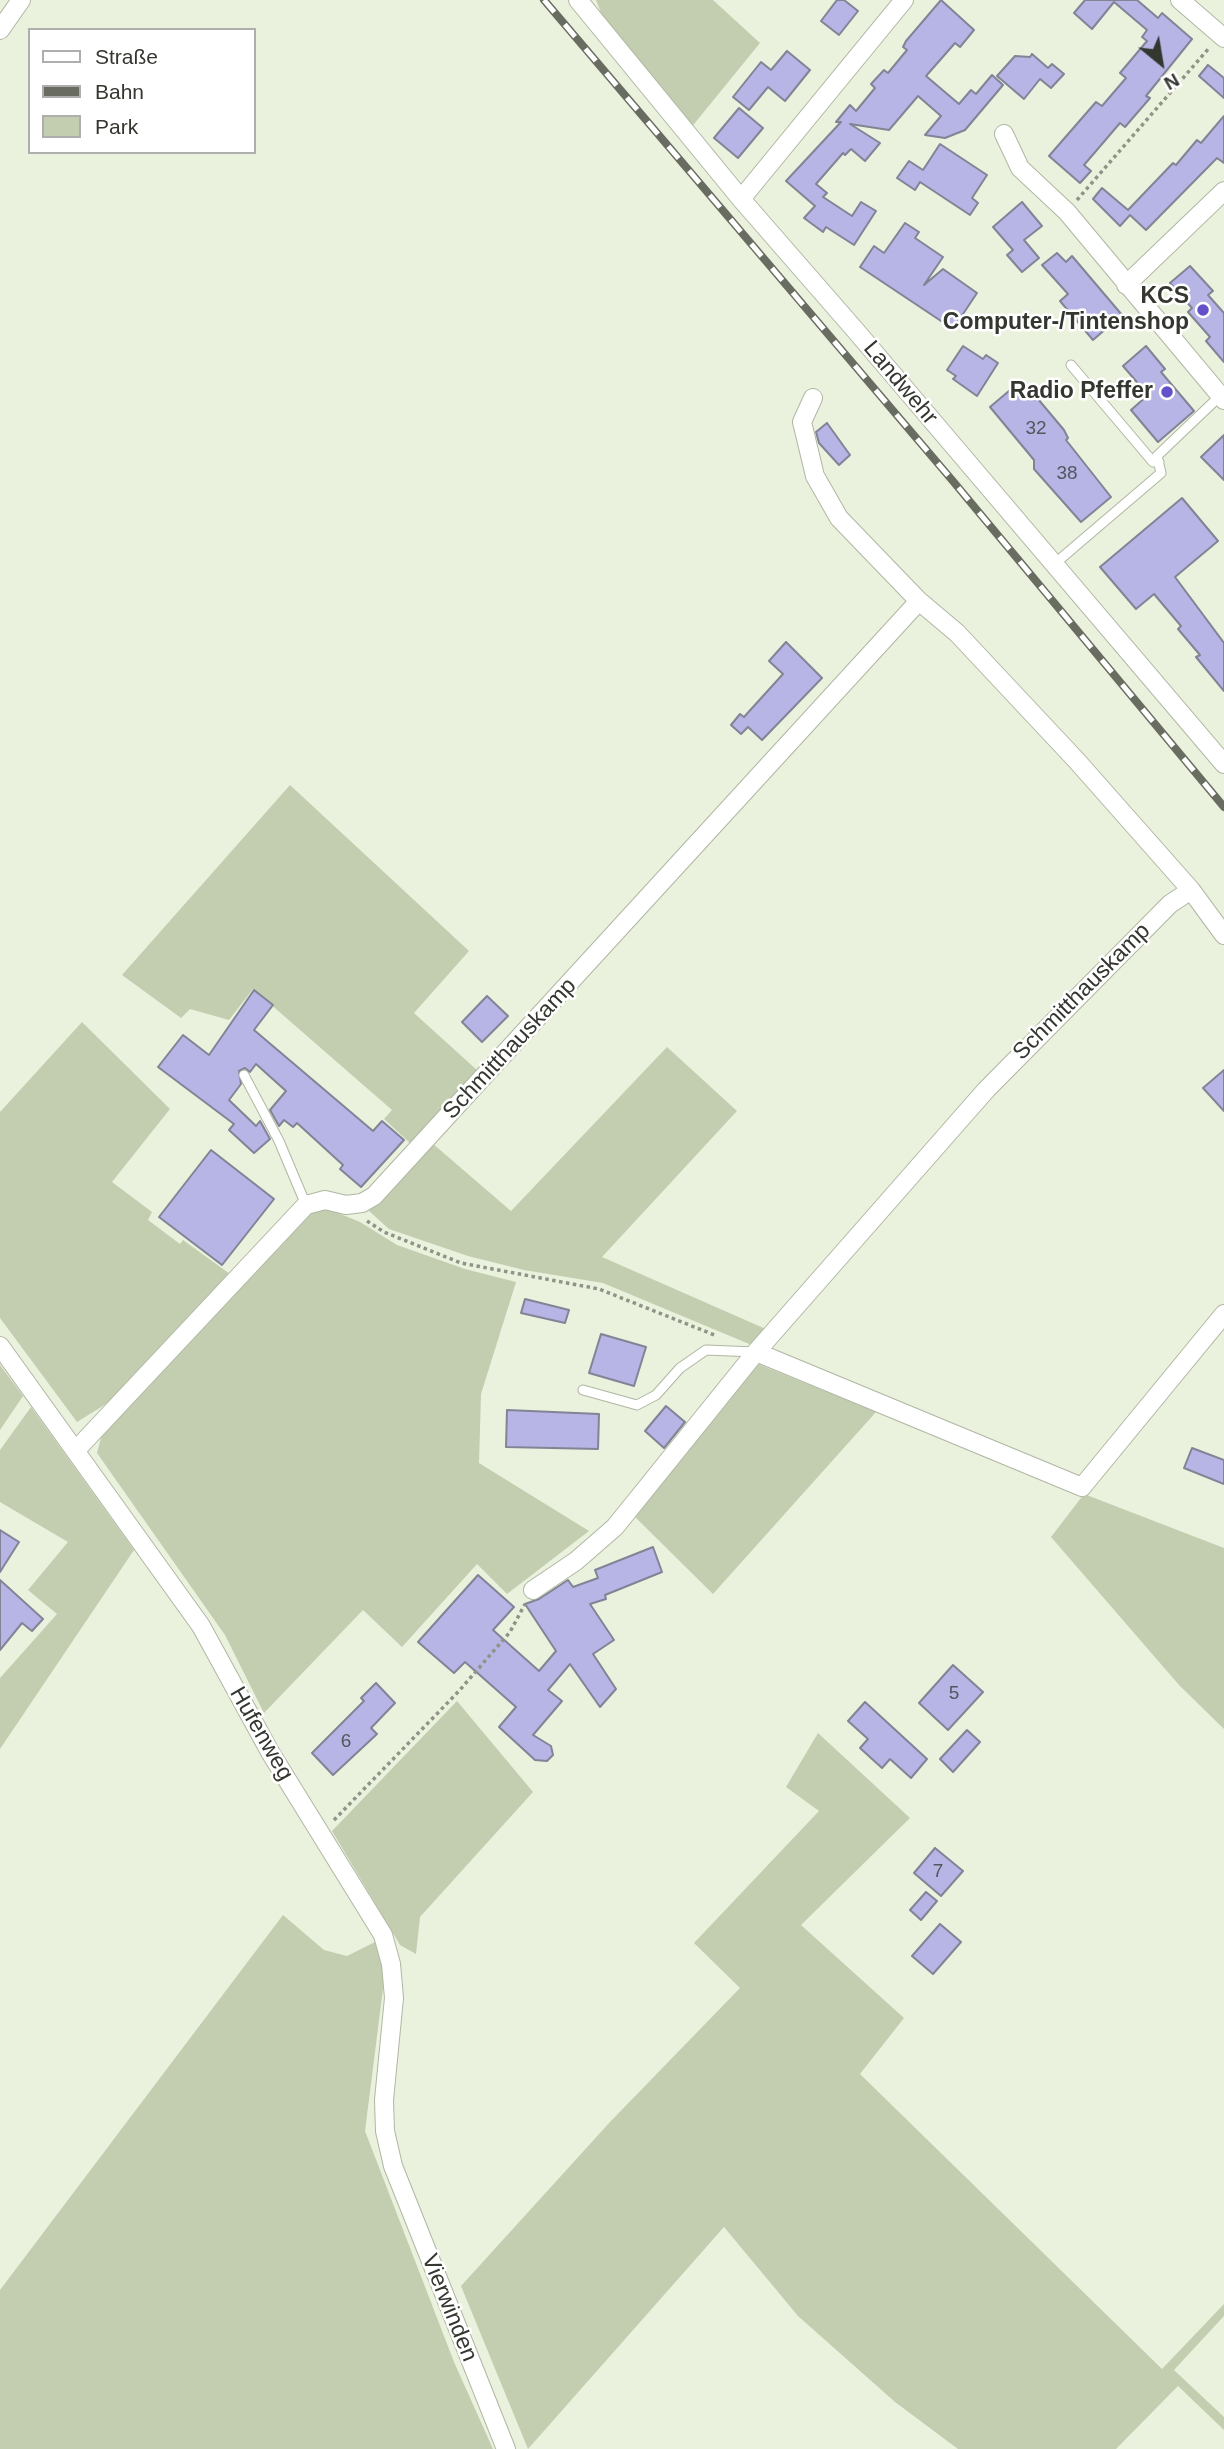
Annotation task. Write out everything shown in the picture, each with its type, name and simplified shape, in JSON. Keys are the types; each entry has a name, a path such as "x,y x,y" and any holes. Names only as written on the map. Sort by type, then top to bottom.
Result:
{"street":[{"path":"0,30 21,0"},
{"name":"Landwehr","path":"578,0 740,199 856,331 1052,566 1224,764"},
{"path":"740,199 904,0"},
{"path":"1180,0 1222,37"},
{"path":"1004,134 1020,168 1067,212 1126,285 1223,396"},
{"path":"1126,285 1224,191"},
{"path":"813,398 802,422 815,476 839,518 919,601 957,633 1068,751 1191,890 1224,935"},
{"name":"Schmitthauskamp","path":"306,1205 325,1200 346,1205 362,1203 374,1196 919,601"},
{"name":"Schmitthauskamp","path":"533,1590 576,1561 615,1527 756,1352 986,1090 1170,904 1191,890"},
{"path":"77,1449 306,1205"},
{"path":"756,1352 1082,1487 1224,1314"},
{"name":"Hufenweg","path":"0,1346 77,1449 201,1626 270,1752 383,1935 391,1964 394,1998 384,2101 385,2131 393,2166"},
{"name":"Vierwinden","path":"393,2166 506,2449"}],"lane":[{"path":"1071,365 1153,463 1159,463"},
{"path":"1052,566 1161,473 1157,456 1223,396"},
{"path":"244,1075 279,1141 306,1205"},
{"path":"583,1390 637,1405 656,1395 680,1368 706,1350 756,1352"}],"path":[{"path":"1067,212 1222,37"},
{"path":"346,1205 384,1232 461,1263 598,1289 720,1338"},
{"path":"320,1834 459,1692 510,1632 533,1590"}],"green space":[{"path":"596,0 713,0 760,43 690,129 607,28"},
{"path":"290,785 469,951 414,1013 478,1071 411,1144 384,1119 392,1110 253,989 229,1020 190,1009 181,1018 122,975"},
{"path":"82,1022 170,1109 112,1182 152,1212 148,1220 180,1244 183,1240 230,1274 119,1396 77,1422 0,1318 0,1112"},
{"path":"667,1047 737,1111 602,1257 768,1330 754,1346 603,1283 524,1270 468,1256 389,1229 369,1211 432,1143 511,1211"},
{"path":"323,1207 360,1222 397,1245 465,1269 516,1282 481,1394 479,1463 589,1531 507,1594 477,1564 402,1647 363,1610 264,1713 225,1635 97,1453 102,1434 311,1210"},
{"path":"758,1364 876,1412 713,1594 632,1514"},
{"path":"0,1365 23,1396 0,1430"},
{"path":"31,1407 134,1550 0,1749 0,1678 57,1614 28,1590 68,1542 0,1502 0,1450"},
{"path":"1084,1494 1224,1548 1224,1729 1179,1685 1051,1537"},
{"path":"457,1701 533,1792 420,1917 416,1954 400,1945 332,1831"},
{"path":"818,1733 910,1818 801,1925 904,2018 860,2074 1162,2369 1224,2304 1224,2316 1174,2370 1224,2417 1224,2430 1178,2386 1116,2449 958,2449 895,2402 798,2316 724,2227 528,2449 461,2286 610,2122 740,1988 694,1943 819,1811 786,1787"},
{"path":"283,1915 324,1950 347,1956 379,1940 386,1965 365,2131 454,2362 493,2449 0,2449 0,2290"}],"building":[{"path":"837,0 844,0 858,11 839,35 821,21"},
{"path":"941,0 974,30 960,47 955,43 926,76 959,104 971,90 976,94 992,75 1003,85 965,130 945,138 925,135 941,116 918,96 889,130 850,124 880,143 865,161 851,149 845,155 843,153 816,184 827,193 823,197 852,216 861,202 876,211 854,245 826,227 823,232 804,218 815,206 786,181 841,122 836,122 850,105 856,111 875,88 871,84 884,70 888,73 907,50 903,47 906,41"},
{"path":"1085,0 1137,0 1158,18 1162,13 1192,39 1146,96 1150,98 1125,127 1120,123 1084,165 1091,171 1080,183 1049,156 1096,102 1102,106 1126,78 1120,73 1147,41 1142,37 1147,30 1114,2 1092,29 1074,13"},
{"path":"787,51 810,70 785,101 768,87 749,110 733,97 761,62 771,70"},
{"path":"1032,54 1048,68 1052,64 1064,74 1051,88 1040,79 1024,99 997,76 1015,56 1030,57"},
{"path":"1208,65 1224,78 1224,98 1199,76"},
{"path":"739,108 763,128 738,158 714,138"},
{"path":"1224,116 1224,163 1217,158 1146,230 1130,215 1120,226 1093,199 1102,188 1128,210 1173,163 1176,165 1197,140 1201,143"},
{"path":"940,144 987,175 972,198 978,203 970,215 920,182 915,190 897,178 909,161 923,170"},
{"path":"1022,202 1042,226 1024,240 1039,258 1022,272 1007,255 1013,250 993,227"},
{"path":"905,223 919,232 915,238 943,257 924,285 943,269 977,293 953,329 860,267 874,246 884,253"},
{"path":"1057,253 1066,262 1072,256 1122,315 1093,340 1060,301 1068,294 1042,265"},
{"path":"1190,266 1213,291 1208,295 1224,313 1224,362 1206,341 1210,337 1188,312 1192,308 1170,283"},
{"path":"963,346 983,359 986,355 998,363 977,396 953,379 956,376 947,370"},
{"path":"1146,346 1165,369 1161,372 1194,411 1158,442 1131,410 1148,395 1123,366"},
{"path":"1022,380 1064,430 1068,438 1066,440 1111,497 1081,522 1034,469 1034,460 990,407"},
{"path":"827,423 850,455 839,465 819,443 816,432"},
{"path":"1224,435 1224,480 1201,457"},
{"path":"1182,498 1218,541 1175,577 1224,643 1224,691 1196,657 1200,655 1178,629 1181,626 1154,594 1136,609 1100,567"},
{"path":"786,642 822,678 762,740 748,727 741,734 731,725 740,714 744,717 783,674 769,661"},
{"path":"254,990 273,1005 254,1030 373,1131 382,1121 404,1140 361,1187 340,1169 343,1165 297,1123 293,1127 284,1120 279,1126 270,1110 286,1091 256,1064 250,1072 245,1068 239,1071 241,1084 229,1100 256,1126 260,1121 270,1139 254,1153 229,1130 234,1124 158,1067 183,1035 209,1055"},
{"path":"487,996 508,1016 482,1042 462,1022"},
{"path":"1224,1070 1224,1111 1203,1088"},
{"path":"211,1150 274,1199 222,1265 159,1217"},
{"path":"525,1299 569,1310 565,1323 521,1313"},
{"path":"601,1334 646,1347 634,1386 589,1373"},
{"path":"666,1406 685,1422 664,1448 645,1431"},
{"path":"507,1410 599,1414 598,1449 506,1447"},
{"path":"1192,1448 1224,1460 1224,1484 1184,1468"},
{"path":"0,1530 19,1542 0,1572"},
{"path":"653,1547 662,1572 605,1595 606,1599 590,1604 614,1640 593,1654 616,1689 600,1707 570,1664 548,1690 562,1701 533,1735 551,1746 553,1755 547,1761 535,1760 499,1727 516,1707 465,1662 454,1673 418,1642 478,1575 514,1607 493,1630 539,1671 556,1651 525,1604 539,1599 568,1580 573,1587 598,1578 595,1570"},
{"path":"0,1580 43,1619 32,1631 22,1623 0,1650"},
{"path":"953,1665 983,1692 948,1730 919,1703"},
{"path":"376,1683 395,1703 371,1728 377,1734 333,1775 312,1753 364,1701 361,1698"},
{"path":"865,1702 927,1759 911,1778 890,1759 882,1768 860,1748 868,1739 848,1721"},
{"path":"967,1730 980,1742 953,1772 940,1759"},
{"path":"935,1848 963,1871 941,1896 914,1873"},
{"path":"926,1892 937,1901 921,1920 910,1910"},
{"path":"940,1924 961,1942 933,1974 912,1956"}],"railway":[{"path":"544,0 952,480 1224,807"}],"place":[{"name":"KCS Computer-/Tintenshop","path":"1203,310"},
{"name":"Radio Pfeffer","path":"1167,392"}]}
